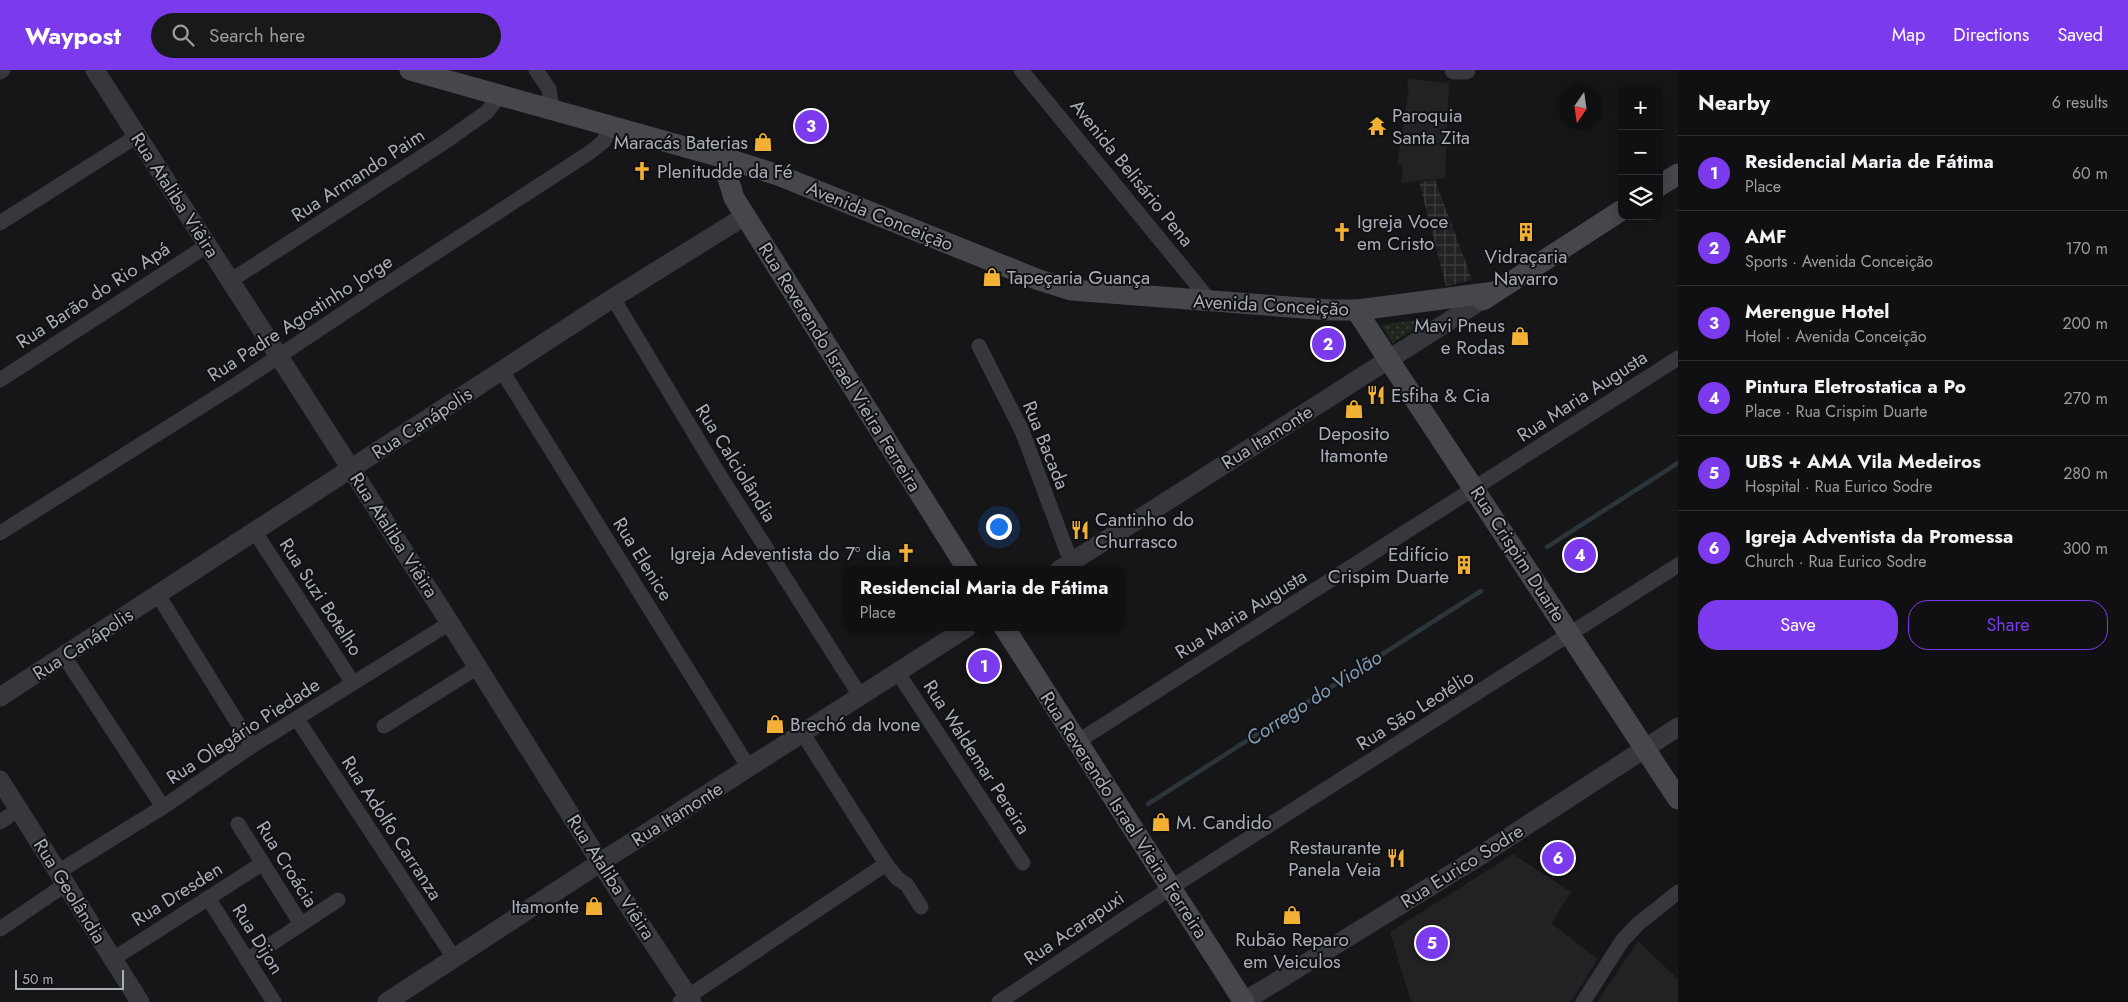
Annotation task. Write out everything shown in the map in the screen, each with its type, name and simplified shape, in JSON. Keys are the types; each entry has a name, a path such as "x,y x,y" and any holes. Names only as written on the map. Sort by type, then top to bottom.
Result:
{"main road":[{"name":"Avenida Conceição","path":"410,70 728,159 778,175 1030,277 1071,290 1329,310 1357,310 1476,296 1495,292"},
{"name":"Rua Reverendo Israel Vieira Ferreira","path":"728,159 727,175 730,189 745,216 965,566"},
{"path":"1663,183 1678,174"},
{"name":"Avenida Conceição","path":"1357,310 1371,316 1381,317 1474,305 1618,213"},
{"name":"Rua Crispim Duarte","path":"1357,310 1678,799"},
{"name":"Rua Reverendo Israel Vieira Ferreira","path":"1007,631 1244,1002"}],"street":[{"name":"Rua Ataliba Viêira","path":"95,70 352,469 687,1000"},
{"path":"536,70 549,89 552,110"},
{"name":"Avenida Belisário Pena","path":"1021,70 1211,302"},
{"path":"1454,70 1466,70"},
{"name":"Rua Armando Paim","path":"230,281 443,144 487,112 500,95"},
{"name":"Rua Padre Agostinho Jorge","path":"0,533 279,356 596,148 604,141 611,126"},
{"path":"0,223 136,136"},
{"name":"Rua Canápolis","path":"0,698 613,298 745,216"},
{"name":"Rua Barão do Rio Apá","path":"0,380 208,245"},
{"name":"Rua Calciolândia","path":"613,298 717,471 861,697"},
{"name":"Rua Itamonte","path":"1065,566 1474,305"},
{"name":"Rua Bacada","path":"979,346 1022,431 1065,566"},
{"name":"Rua Maria Augusta","path":"1077,742 1678,358"},
{"name":"Rua Elenice","path":"502,371 749,768"},
{"name":"Rua Suzi Botelho","path":"255,532 353,683"},
{"name":"Rua São Leotélio","path":"1172,887 1678,564"},
{"path":"158,595 252,746"},
{"name":"Rua Olegário Piedade","path":"0,929 62,878 252,746 450,623"},
{"name":"Rua Itamonte","path":"387,1002 600,862 962,631"},
{"path":"64,656 163,807"},
{"path":"384,726 478,667"},
{"name":"Rua Waldemar Pereira","path":"898,673 1023,863"},
{"name":"Rua Adolfo Carranza","path":"296,719 454,958"},
{"name":"Rua Eurico Sodre","path":"1244,1002 1475,859 1678,727"},
{"path":"803,734 886,864 897,878 908,885 921,907"},
{"name":"Rua Geolândia","path":"0,780 140,1002"},
{"path":"0,822 19,810"},
{"name":"Rua Croácia","path":"238,824 301,924"},
{"name":"Rua Dresden","path":"112,959 263,863"},
{"path":"687,1000 886,864"},
{"name":"Rua Acarapuxi","path":"999,1002 1172,887"},
{"path":"1583,1002 1622,941 1638,924 1678,892"},
{"name":"Rua Dijon","path":"208,898 274,1002"},
{"path":"247,960 338,900"}],"shaded area":[{"path":"1408,79 1449,83 1445,178 1401,183 1403,165 1397,164 1409,89 1407,89"},
{"path":"1435,180 1472,280 1446,286 1419,182"},
{"path":"1431,318 1393,343 1381,325"},
{"path":"1316,332 1327,333 1339,356 1331,360"},
{"path":"1513,854 1571,892 1551,923 1598,959 1571,1002 1411,1002 1390,932"},
{"path":"1638,941 1678,979 1678,1002 1597,1002"}],"waterway":[{"name":"Corrego do Violão","path":"1547,547 1678,463"},
{"name":"Corrego do Violão","path":"1148,804 1481,591"}],"place":[{"name":"Merengue Hotel","path":"811,126"},
{"name":"Paroquia Santa Zita","path":"1377,126"},
{"name":"Maracás Baterias","path":"763,142"},
{"name":"Plenitudde da Fé","path":"642,171"},
{"name":"Igreja Voce em Cristo","path":"1342,232"},
{"name":"Vidraçaria Navarro","path":"1526,232"},
{"name":"Tapeçaria Guança","path":"992,277"},
{"name":"Mavi Pneus e Rodas","path":"1520,336"},
{"name":"AMF","path":"1328,344"},
{"name":"Esfiha & Cia","path":"1376,395"},
{"name":"Deposito Itamonte","path":"1354,409"},
{"name":"Cantinho do Churrasco","path":"1080,530"},
{"name":"Igreja Adeventista do 7º dia","path":"906,553"},
{"name":"Pintura Eletrostatica a Po","path":"1580,555"},
{"name":"Edifício Crispim Duarte","path":"1464,565"},
{"name":"Residencial Maria de Fátima","path":"984,666"},
{"name":"Brechó da Ivone","path":"775,724"},
{"name":"M. Candido","path":"1161,822"},
{"name":"Restaurante Panela Veia","path":"1396,858"},
{"name":"Igreja Adventista da Promessa","path":"1558,858"},
{"name":"Itamonte","path":"594,906"},
{"name":"Rubão Reparo em Veiculos","path":"1292,915"},
{"name":"UBS + AMA Vila Medeiros","path":"1432,943"}]}
